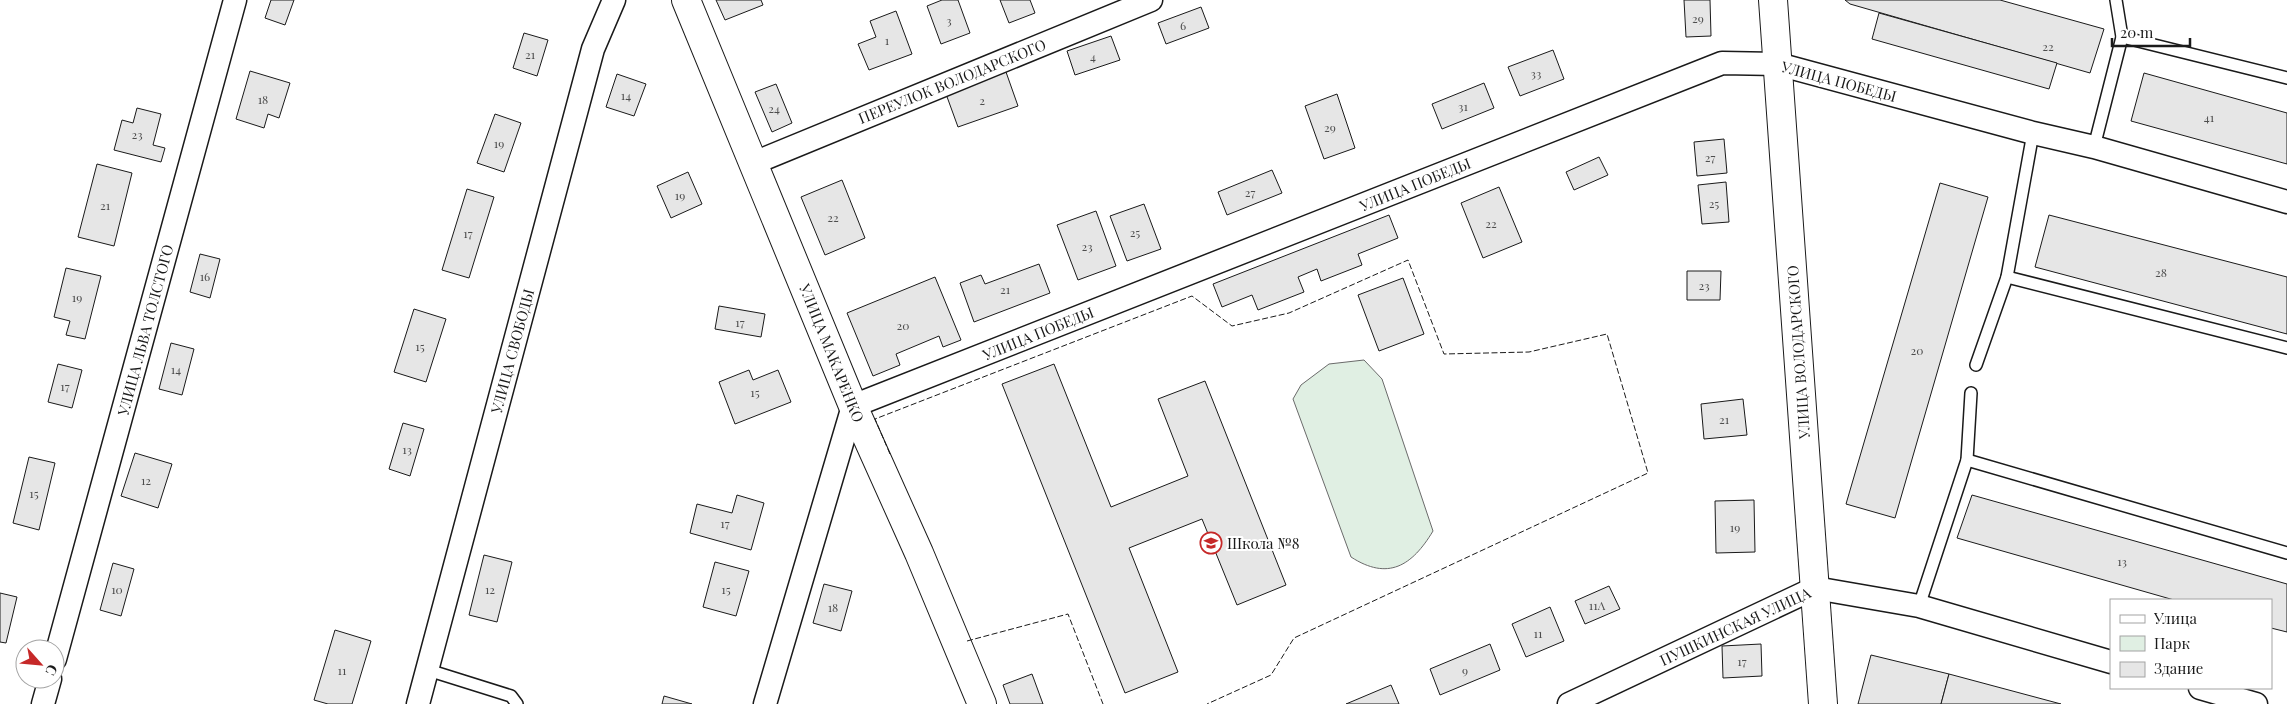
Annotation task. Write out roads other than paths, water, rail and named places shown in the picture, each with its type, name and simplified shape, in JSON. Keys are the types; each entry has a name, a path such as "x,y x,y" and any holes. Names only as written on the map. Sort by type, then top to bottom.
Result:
{"street":[{"name":"УЛИЦА ЛЬВА ТОЛСТОГО","path":"60,639 235,0"},
{"name":"УЛИЦА СВОБОДЫ","path":"418,704 593,49 614,0"},
{"name":"УЛИЦА МАКАРЕНКО","path":"686,0 853,406 919,553 982,704"},
{"name":"ПЕРЕУЛОК ВОЛОДАРСКОГО","path":"754,163 1151,0"},
{"name":"УЛИЦА ВОЛОДАРСКОГО","path":"1773,0 1823,704"},
{"name":"УЛИЦА ПОБЕДЫ","path":"853,406 1722,63 1778,64 2033,133 2094,147 2287,202"},
{"path":"766,704 853,406"},
{"name":"ПУШКИНСКАЯ УЛИЦА","path":"1569,704 1815,588 1919,606 2110,662"},
{"path":"43,704 47,689"},
{"path":"2204,689 2256,704"}],"lane":[{"path":"2094,147 2122,37 2116,0"},
{"path":"2122,37 2287,78"},
{"path":"1976,365 2007,277 2033,133"},
{"path":"2007,277 2287,348"},
{"path":"1919,606 1968,460 1972,393"},
{"path":"1968,460 2287,553"},
{"path":"428,670 511,696 517,704"}],"place":[{"name":"Школа №8","path":"1211,543"}]}
